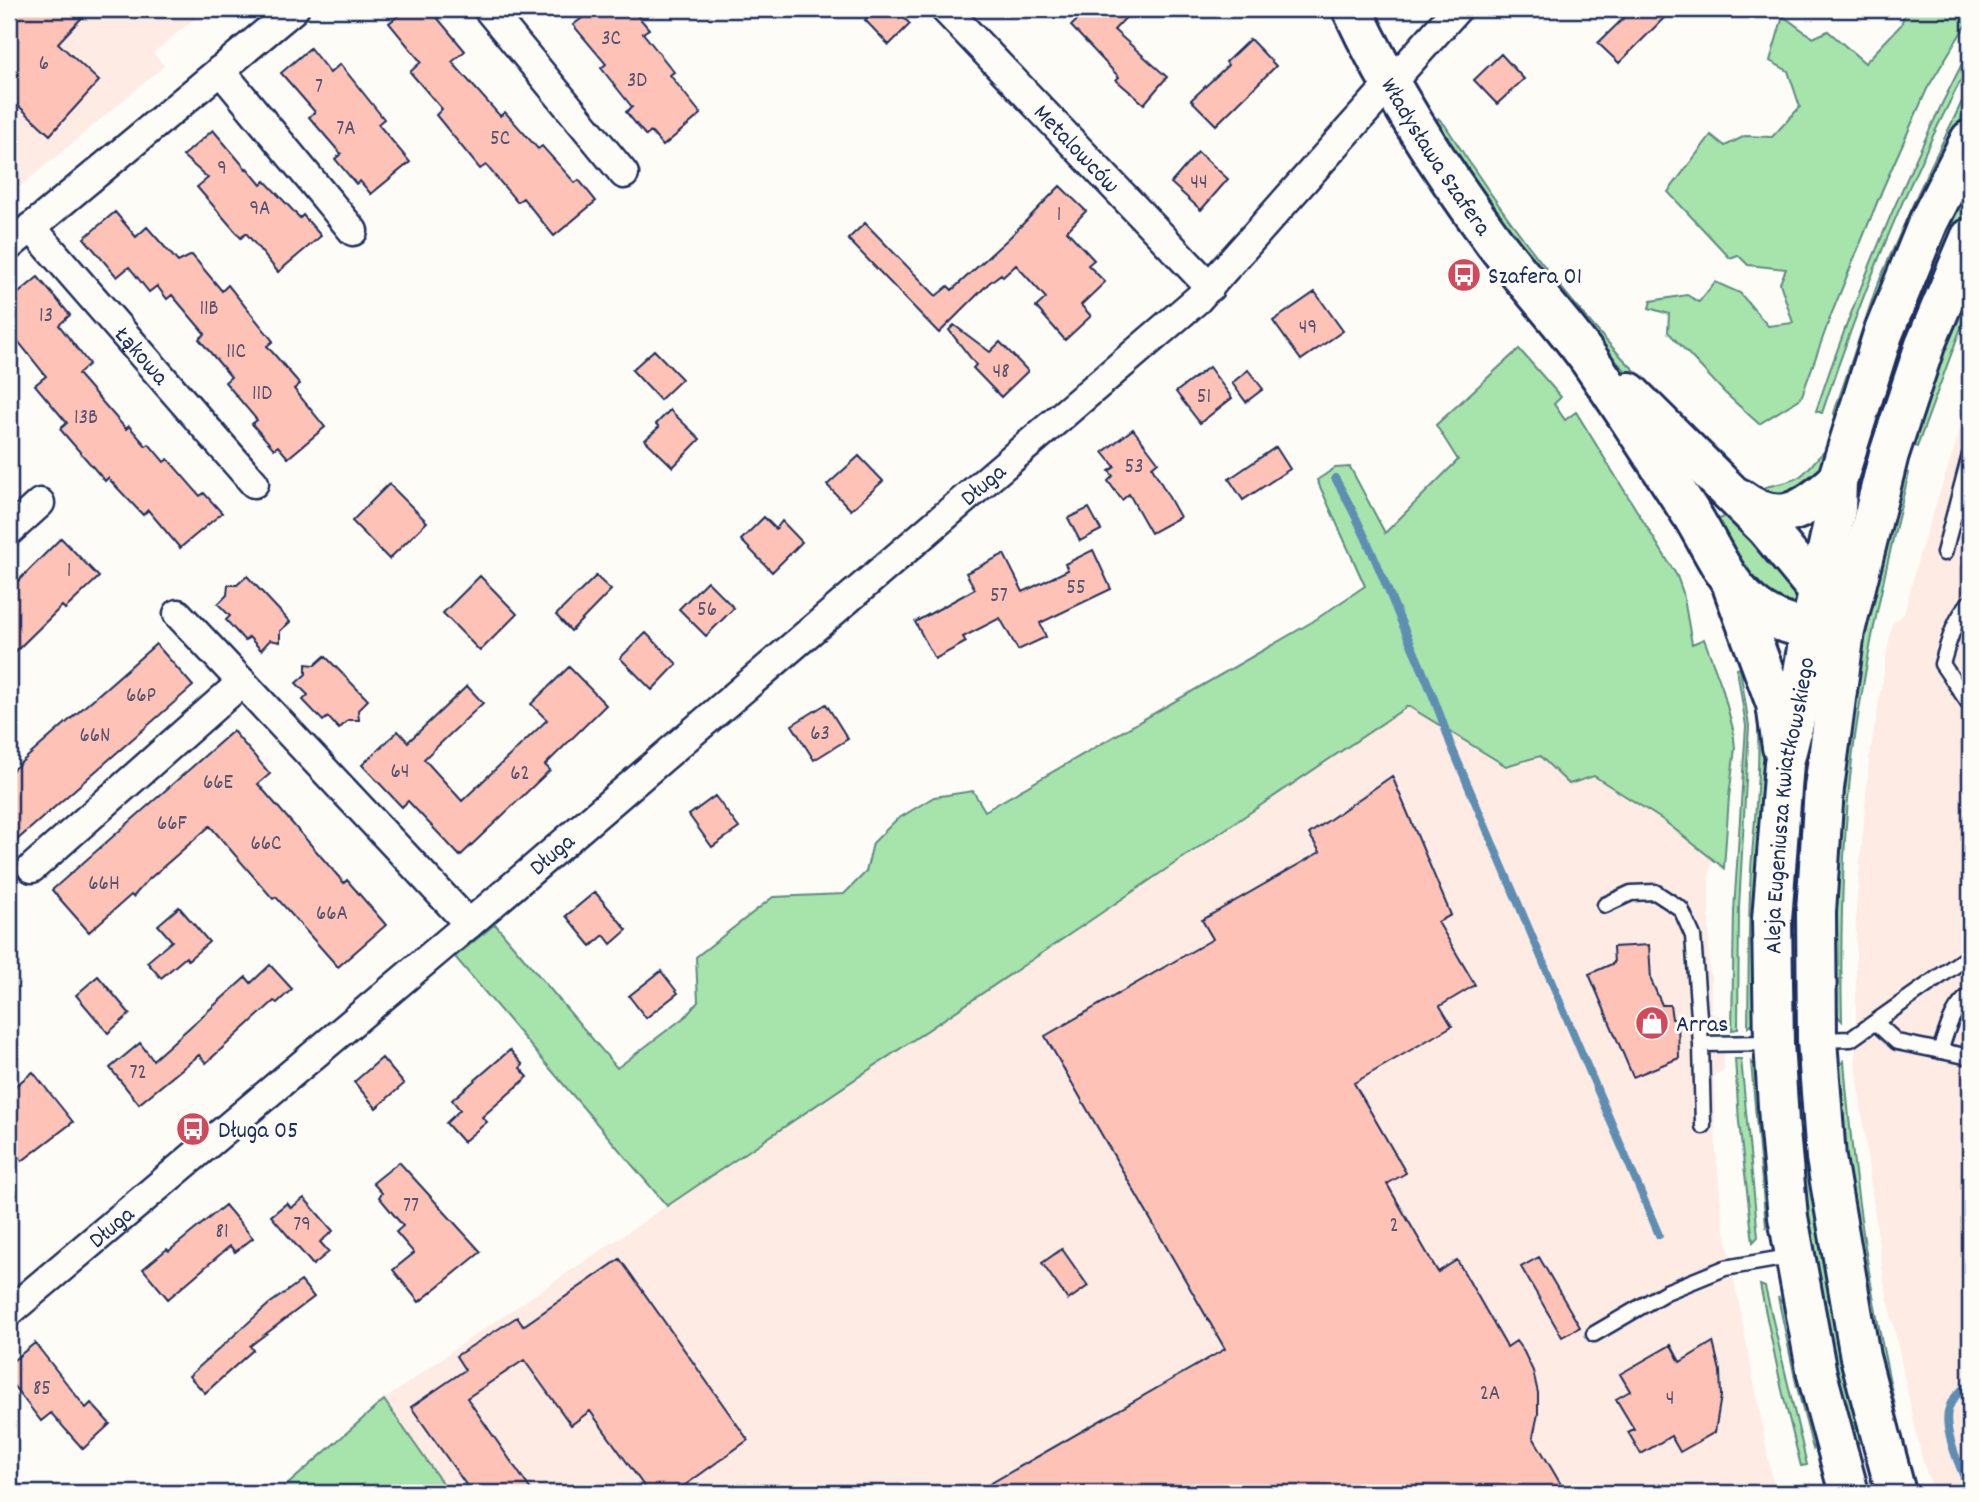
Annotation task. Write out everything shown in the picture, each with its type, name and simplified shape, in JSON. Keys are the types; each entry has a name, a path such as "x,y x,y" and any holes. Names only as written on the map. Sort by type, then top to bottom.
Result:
{"street":[{"path":"9,246 294,9"},
{"path":"488,9 624,174"},
{"name":"Metalowców","path":"945,9 1210,287"},
{"name":"Władysława Szafera","path":"1352,9 1390,84 1495,243 1590,360 1693,517 1730,579 1776,704 1784,763"},
{"name":"Długa","path":"9,1312 469,924 1210,287 1457,9"},
{"path":"220,69 354,231"},
{"path":"1818,589 1836,509 1837,481 1883,334 1928,223 1970,140"},
{"name":"Łąkowa","path":"31,227 254,483"},
{"name":"Aleja Eugeniusza Kwiatkowskiego","path":"1844,1492 1817,1374 1788,1217 1779,1121 1774,1043 1772,920 1784,763 1797,715 1925,345 1968,249"},
{"name":"Władysława Szafera","path":"1590,360 1639,400 1766,528 1818,589 1828,631 1772,618 1755,607 1730,579"},
{"name":"Władysława Szafera","path":"1726,488 1748,504 1773,515 1797,511 1837,481"},
{"path":"9,531 40,503"},
{"path":"178,614 469,924"},
{"name":"Aleja Eugeniusza Kwiatkowskiego","path":"1828,631 1816,912 1817,1040 1826,1158 1860,1357 1894,1485"},
{"path":"32,867 242,682"},
{"path":"1774,1043 1817,1040"},
{"path":"1844,1492 1894,1485"}],"lane":[{"path":"1944,553 1970,455"},
{"path":"1970,602 1951,632 1942,664 1970,705"},
{"path":"1605,905 1631,893 1655,892 1681,909 1693,936 1701,1044 1703,1126"},
{"path":"1817,1040 1851,1039 1970,955"},
{"path":"1940,1051 1952,1017 1970,995"},
{"path":"1875,1022 1897,1042 1970,1057"},
{"path":"1701,1044 1774,1043"},
{"path":"1594,1334 1666,1292 1725,1268 1795,1256"}],"shaded area":[{"path":"9,9 206,9 153,53 164,66 9,196"},
{"path":"1970,401 1970,1493 1934,1493 1922,1459 1884,1281 1869,1170 1856,1064 1856,911 1869,761 1892,624 1904,614 1920,552"},
{"path":"1408,706 1506,766 1540,756 1569,783 1593,776 1663,820 1712,859 1709,878 1711,1012 1723,1020 1724,1069 1714,1076 1716,1151 1722,1215 1775,1493 449,1493 384,1400 462,1344"}],"green space":[{"path":"1906,9 1970,9 1970,18 1927,89 1831,315 1801,398 1759,424 1725,393 1668,332 1669,314 1649,308 1651,301 1687,295 1699,302 1715,282 1740,293 1768,326 1793,323 1780,283 1786,269 1748,265 1738,255 1730,258 1668,192 1711,135 1725,146 1745,136 1772,137 1800,107 1788,71 1770,61 1783,16 1813,38 1828,31 1865,63 1901,25"},
{"path":"1970,48 1970,63 1927,148 1888,235 1822,413 1816,411 1886,226"},
{"path":"1970,85 1970,101 1929,186 1837,422 1834,413 1876,288"},
{"path":"1438,118 1500,207 1560,286 1617,352 1728,460 1723,466 1591,337 1498,219 1434,121"},
{"path":"1970,168 1970,201 1953,239 1881,436 1866,431 1889,361"},
{"path":"1970,283 1970,303 1917,447 1909,444 1923,398"},
{"path":"1519,349 1561,397 1554,404 1565,420 1576,412 1677,576 1683,593 1692,644 1704,639 1722,687 1735,748 1724,868 1663,820 1594,776 1569,784 1540,756 1506,766 1408,706 667,1206 455,957 495,924 617,1068 686,1016 698,1002 696,957 773,897 844,894 866,872 873,843 896,820 934,797 973,791 985,811 1312,622 1365,586 1317,480 1335,468 1350,467 1385,533 1458,460 1436,425"},
{"path":"1823,453 1829,454 1822,474 1788,497 1756,491 1799,477"},
{"path":"1900,470 1909,473 1876,616 1852,760 1842,890 1842,1021 1836,1014 1831,905 1854,676"},
{"path":"1733,511 1803,584 1796,606 1786,609 1770,605 1713,523"},
{"path":"1740,668 1749,726 1739,907 1738,1029 1732,1030 1734,911 1746,726 1737,669"},
{"path":"1755,692 1768,733 1755,1021 1748,1027 1750,890 1758,759"},
{"path":"1796,863 1802,922 1798,998 1792,1000 1786,926"},
{"path":"1735,1059 1741,1059 1758,1237 1753,1242 1739,1122"},
{"path":"1844,1061 1855,1175 1878,1325 1896,1412 1918,1493 1911,1493 1849,1219 1838,1067"},
{"path":"1751,1062 1758,1068 1771,1219 1766,1226"},
{"path":"1793,1063 1802,1065 1863,1440 1857,1444 1850,1441 1804,1222"},
{"path":"1760,1285 1765,1287 1807,1465 1801,1466"},
{"path":"1778,1297 1785,1307 1816,1441 1813,1449 1796,1383"},
{"path":"384,1400 449,1493 278,1493"}],"building":[{"path":"9,9 90,9 58,43 99,81 50,135 9,97"},
{"path":"407,9 430,9 465,51 452,62 500,116 505,112 538,149 542,146 575,183 579,180 596,201 554,236 523,198 517,202 486,165 480,169 436,115 442,109 410,72 421,62 389,23"},
{"path":"594,9 632,9 649,29 643,33 674,72 670,75 701,114 663,146 651,132 646,136 626,112 632,107 601,68 606,64 573,25"},
{"path":"876,9 895,9 910,24 889,45 865,20"},
{"path":"1089,9 1134,9 1114,30 1167,77 1144,104 1116,80 1119,77 1071,26"},
{"path":"1633,9 1673,9 1619,63 1598,43"},
{"path":"1250,39 1276,66 1216,125 1191,100 1228,65 1226,62"},
{"path":"310,48 330,73 340,64 384,119 378,124 410,162 371,194 360,181 356,184 335,159 341,154 309,117 315,112 281,73"},
{"path":"1501,54 1524,79 1497,104 1474,80"},
{"path":"213,130 261,185 265,181 300,218 303,215 321,236 278,272 246,233 241,238 197,187 208,178 183,156"},
{"path":"1198,152 1228,179 1201,210 1171,183"},
{"path":"1060,186 1086,211 1067,231 1094,260 1088,265 1105,282 1081,305 1091,316 1065,340 1036,307 1046,298 1016,265 1003,277 1001,274 989,283 939,333 848,239 865,223 936,296 948,286 952,290"},
{"path":"115,212 136,237 147,227 178,262 192,255 222,291 228,285 273,341 267,346 300,384 294,389 325,427 288,458 278,446 274,449 252,424 257,420 225,382 231,377 199,339 205,334 172,295 167,299 157,286 149,292 129,267 117,277 84,238"},
{"path":"38,277 70,315 59,325 89,364 78,374 126,429 129,426 164,462 168,459 200,496 204,493 222,513 180,548 148,510 143,515 108,478 105,481 60,429 67,423 35,385 46,376 9,330 9,301"},
{"path":"1315,292 1343,331 1301,360 1273,321"},
{"path":"954,325 990,352 1000,342 1028,371 1001,397 973,368 976,365 949,330"},
{"path":"654,350 682,379 660,400 632,370"},
{"path":"1209,367 1232,398 1200,423 1176,392"},
{"path":"1248,370 1263,389 1246,402 1232,383"},
{"path":"670,410 700,439 673,467 645,440 659,427 656,424"},
{"path":"1133,429 1158,462 1152,467 1180,517 1151,533 1129,494 1122,500 1108,481 1113,476 1109,471 1115,467 1103,452"},
{"path":"1276,447 1290,469 1243,500 1229,479"},
{"path":"859,456 883,481 851,510 827,485"},
{"path":"389,484 427,522 389,559 352,521"},
{"path":"1089,508 1101,530 1080,541 1068,518"},
{"path":"764,517 776,529 782,521 802,542 772,572 741,540"},
{"path":"61,538 99,577 65,609 62,606 9,658 9,590"},
{"path":"1093,550 1111,589 1040,623 1046,637 1018,650 1000,618 963,637 966,642 935,659 915,622 975,589 966,573 1004,554 1023,592 1068,570 1065,564"},
{"path":"247,576 290,622 280,631 280,642 270,640 261,650 249,637 245,641 226,620 230,616 218,604 227,595 228,585 237,585"},
{"path":"480,576 517,614 480,651 443,613"},
{"path":"596,576 611,590 571,631 556,615"},
{"path":"707,581 734,608 706,636 679,609"},
{"path":"646,633 677,664 652,690 620,658"},
{"path":"156,644 193,686 9,847 9,773"},
{"path":"325,656 368,700 358,710 359,720 348,720 339,729 328,717 323,721 303,700 308,695 296,683 306,674 306,664 315,665"},
{"path":"569,667 606,705 545,765 550,770 460,856 408,801 402,807 362,765 398,731 408,742 467,686 483,703 424,759 462,801 547,720 531,704"},
{"path":"826,704 848,739 814,760 792,725"},
{"path":"233,731 270,774 258,784 344,883 347,880 386,925 338,967 276,897 273,899 210,826 147,881 133,897 131,895 89,932 52,890"},
{"path":"1392,776 1451,915 1438,922 1475,985 1440,1006 1452,1026 1354,1083 1406,1173 1387,1184 1438,1272 1457,1260 1507,1347 1516,1341 1524,1352 1533,1371 1538,1393 1538,1414 1533,1437 1566,1493 974,1493 1225,1349 1045,1036 1213,939 1202,920 1320,852 1309,834"},
{"path":"715,796 739,828 712,847 689,815"},
{"path":"595,892 627,930 611,944 604,935 591,946 566,916"},
{"path":"179,907 209,942 161,978 147,962 172,941 158,925"},
{"path":"1649,945 1651,980 1662,1005 1670,1005 1672,1019 1678,1020 1679,1058 1633,1077 1589,974 1614,963 1613,947"},
{"path":"270,965 292,989 277,1003 274,1001 206,1063 199,1055 139,1104 110,1068 140,1043 153,1060 246,977 251,983"},
{"path":"661,971 678,993 646,1018 629,996"},
{"path":"98,976 130,1014 108,1033 76,995"},
{"path":"510,1050 523,1065 520,1068 528,1077 482,1117 487,1122 463,1142 446,1123 460,1110 452,1100"},
{"path":"382,1058 404,1084 376,1108 354,1082"},
{"path":"33,1072 73,1122 22,1161 9,1144 9,1091"},
{"path":"399,1162 481,1252 419,1302 393,1270 414,1253 396,1232 403,1226 379,1197 382,1193 373,1183"},
{"path":"304,1198 333,1231 320,1242 329,1252 313,1265 271,1216 287,1203 291,1208"},
{"path":"225,1205 253,1238 235,1252 230,1246 168,1299 143,1269"},
{"path":"1062,1249 1088,1286 1068,1300 1042,1263"},
{"path":"1539,1257 1580,1327 1562,1337 1521,1267"},
{"path":"620,1259 748,1440 674,1493 649,1493 590,1411 571,1425 524,1360 467,1398 533,1493 472,1493 411,1407 465,1370 456,1356 517,1317 523,1326"},
{"path":"301,1281 314,1297 250,1346 253,1350 205,1393 189,1376 269,1304"},
{"path":"1713,1342 1720,1371 1721,1396 1715,1432 1680,1452 1671,1436 1641,1454 1628,1432 1634,1429 1616,1399 1630,1391 1620,1374 1671,1345 1680,1362"},
{"path":"35,1343 86,1408 91,1403 110,1424 83,1449 51,1413 41,1421 9,1380 9,1364"}],"waterway":[{"path":"1335,478 1378,565 1427,680 1450,743 1659,1235"},
{"path":"1970,1383 1952,1400 1947,1417 1950,1438 1970,1491"}],"place":[{"name":"Szafera 01","path":"1464,275"},
{"name":"Arras","path":"1652,1023"},
{"name":"Długa 05","path":"193,1129"}]}
